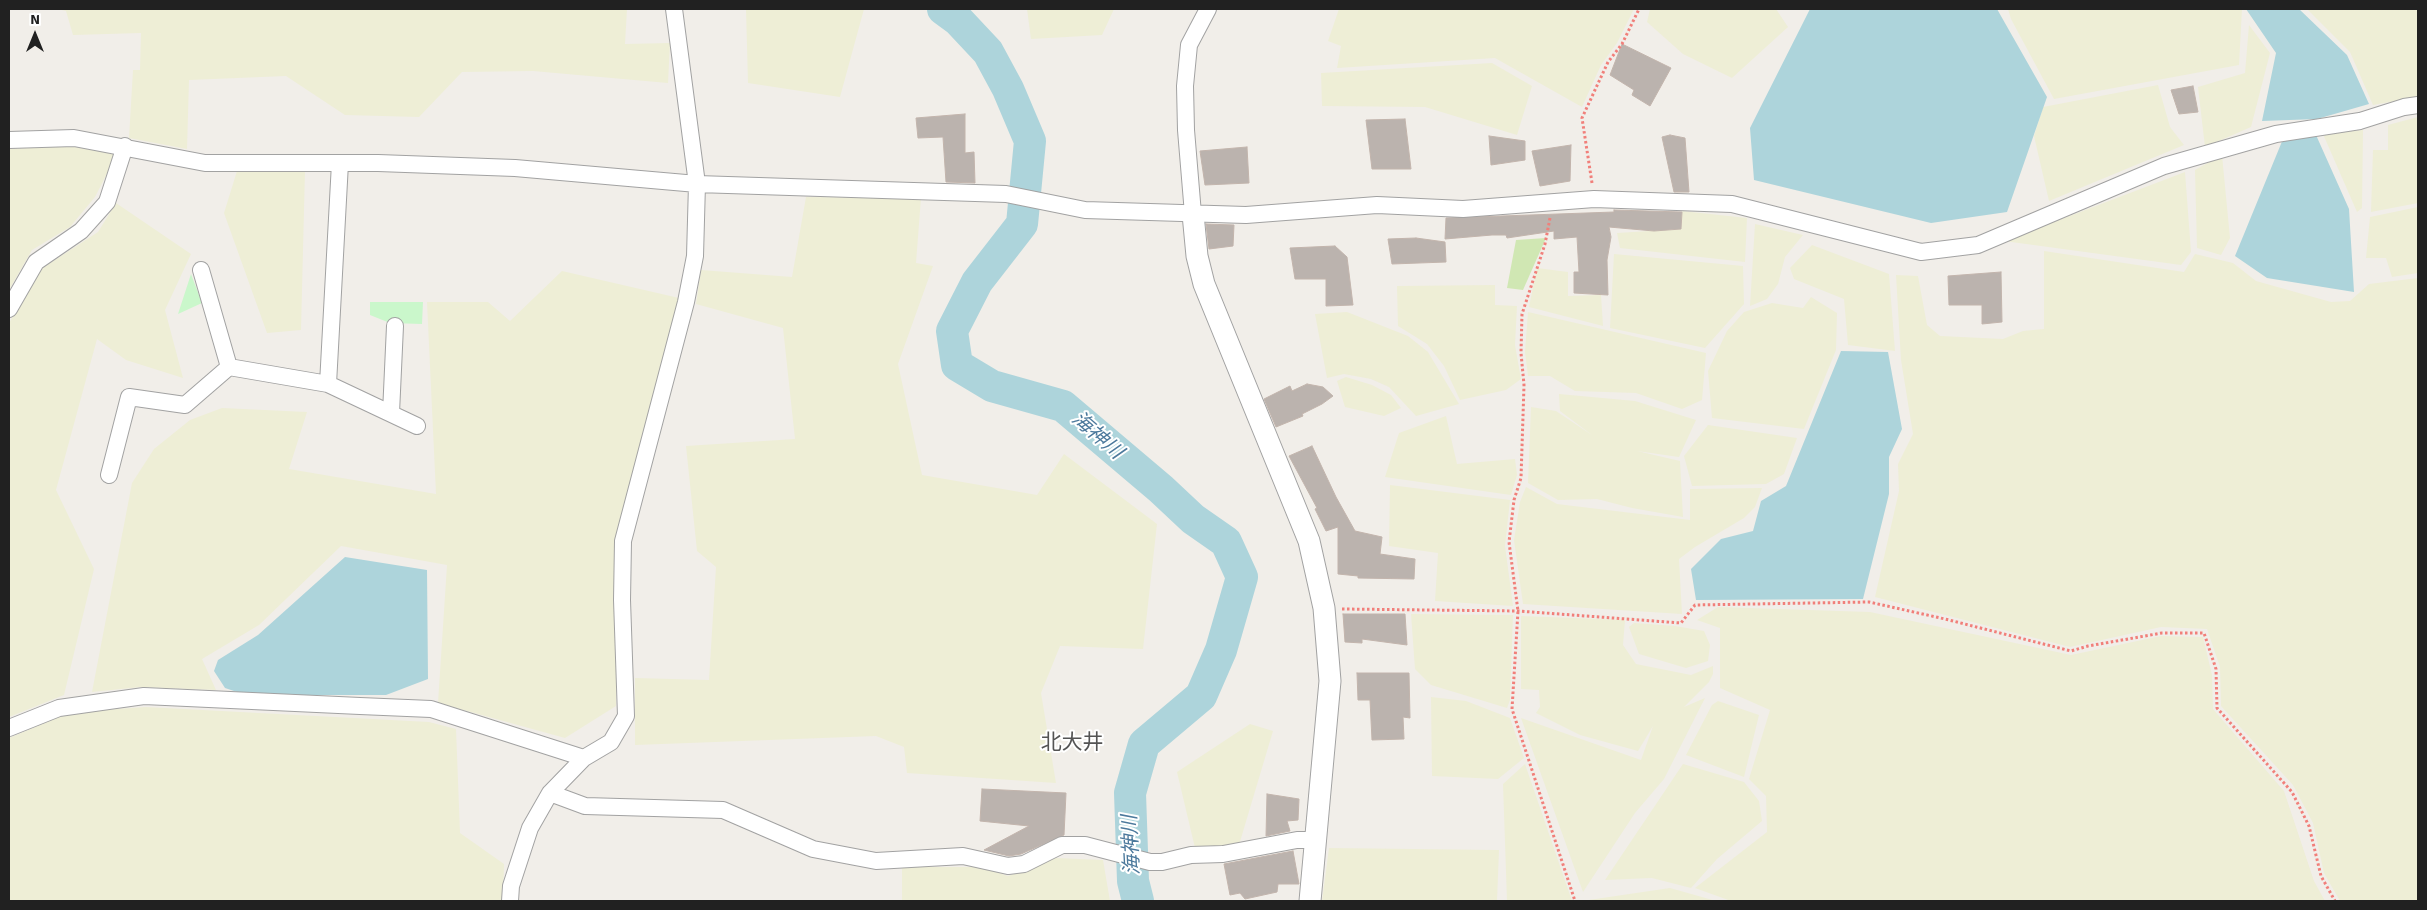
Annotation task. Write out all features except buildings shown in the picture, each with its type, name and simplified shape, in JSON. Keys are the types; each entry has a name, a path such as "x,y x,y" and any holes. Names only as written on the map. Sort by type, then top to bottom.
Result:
{"street":[{"path":"510,901 511,886 530,828 550,793 584,758 611,742 626,716 622,600 623,541 686,302 695,256 697,184 674,9"},
{"path":"1208,9 1189,45 1186,86 1186,130 1197,256 1204,284 1309,541 1324,608 1330,681 1310,901"},
{"path":"9,140 74,138 126,146 205,163 340,163 515,168 697,184 1006,194 1085,210 1246,215 1377,205 1463,209 1594,199 1732,204 1921,252 1978,245 2164,166 2276,134 2360,121 2404,107 2418,105"},
{"path":"9,309 36,262 81,232 107,202 126,146"},
{"path":"328,384 340,163"},
{"path":"201,270 229,367"},
{"path":"391,413 395,326"},
{"path":"229,367 328,384 417,426"},
{"path":"109,475 130,397 185,405 229,367"},
{"path":"9,728 59,708 144,696 387,707 431,710 584,758"},
{"path":"550,793 585,806 723,810 813,849 876,861 963,856 1008,866 1024,864 1062,845 1085,846 1150,862 1162,862 1191,855 1223,854 1297,840 1316,840"}],"path":[{"path":"1594,199 1582,118 1608,62 1622,44 1639,9"},
{"path":"1552,203 1545,244 1522,314 1521,353 1524,385 1521,478 1514,500 1509,542 1518,611 1512,709 1575,901"},
{"path":"1324,608 1518,611 1681,623 1695,604 1869,602 1945,618 2072,651 2088,646 2162,633 2204,634 2216,669 2217,708 2292,792 2309,826 2320,876 2335,901"}],"green space":[{"path":"58,9 627,9 625,44 670,43 668,83 533,71 462,72 419,117 345,115 286,76 189,80 187,149 129,138 133,70 140,70 141,33 73,35 66,11"},
{"path":"746,9 864,9 840,97 748,83"},
{"path":"1027,9 1114,9 1102,35 1031,39"},
{"path":"1339,9 1634,9 1617,43 1601,65 1582,107 1495,58 1337,68 1341,46 1328,41"},
{"path":"1650,9 1776,9 1788,27 1732,78 1683,54 1647,22"},
{"path":"2008,9 2242,9 2239,65 2054,99 2011,19"},
{"path":"2307,9 2418,9 2418,97 2373,105 2350,52"},
{"path":"2249,25 2270,53 2251,127 2205,147 2198,87 2245,73"},
{"path":"1492,63 1532,86 1517,135 1425,107 1322,106 1321,73"},
{"path":"2158,85 2170,127 2184,145 2049,201 2034,136 2043,107"},
{"path":"2418,117 2418,203 2371,212 2373,150 2388,150 2388,125"},
{"path":"2363,130 2362,208 2357,212 2323,134"},
{"path":"68,146 117,154 95,197 70,227 32,250 9,290 9,149"},
{"path":"2222,155 2230,238 2221,255 2197,248 2195,170"},
{"path":"305,170 301,330 267,333 224,213 237,171"},
{"path":"2185,172 2191,252 2181,265 2004,241"},
{"path":"806,197 921,198 916,263 933,266 898,364 922,475 1037,495 1064,454 1157,524 1143,649 1060,646 1041,693 1056,783 907,773 904,747 876,736 635,745 635,678 709,680 716,567 697,551 686,446 795,439 783,328 696,304 701,270 792,277"},
{"path":"116,203 191,254 165,310 183,378 126,360 97,339 56,490 94,569 64,695 9,717 9,323 41,269 98,232"},
{"path":"2418,207 2418,273 2392,277 2386,258 2366,258 2370,217"},
{"path":"1682,211 1747,218 1745,262 1620,248 1617,233 1681,229"},
{"path":"1755,224 1803,235 1785,257 1778,284 1767,299 1750,306"},
{"path":"1546,238 1523,290 1507,288 1516,240"},
{"path":"1812,245 1889,274 1895,351 1848,345 1844,299 1794,279 1790,268"},
{"path":"2044,251 2184,272 2195,254 2233,263 2256,281 2331,302 2350,301 2369,284 2418,278 2418,901 2340,901 2324,873 2313,823 2293,785 2221,706 2220,667 2207,629 2161,627 2070,647 1875,597 1899,491 1898,464 1913,434 1901,360 1896,275 1918,276 1927,325 1940,336 2003,339 2023,331 2044,329"},
{"path":"1614,254 1743,266 1744,304 1705,348 1610,328"},
{"path":"1537,268 1568,272 1568,296 1601,295 1603,326 1529,307"},
{"path":"562,271 679,298 616,541 616,706 565,738 438,703 447,565 341,546 259,625 202,659 216,690 141,687 92,692 132,483 154,449 190,420 222,408 307,412 289,469 436,494 427,302 488,302 510,321"},
{"path":"191,274 202,303 178,314"},
{"path":"1495,285 1495,305 1517,306 1515,345 1521,379 1506,390 1460,400 1444,366 1427,344 1398,326 1397,286"},
{"path":"1811,297 1837,313 1836,350 1804,429 1712,418 1708,371 1727,331 1744,312 1772,303 1803,308"},
{"path":"370,302 423,302 422,324 390,323 370,315"},
{"path":"1347,312 1408,336 1428,352 1459,404 1416,416 1389,387 1371,379 1344,374 1327,378 1315,314"},
{"path":"1528,312 1706,353 1702,400 1682,409 1636,393 1575,391 1550,376 1528,376 1525,352"},
{"path":"1346,377 1372,385 1391,395 1401,408 1384,416 1345,407 1337,381"},
{"path":"1559,394 1635,401 1696,420 1679,457 1637,451 1680,461 1683,517 1632,508 1597,499 1558,500 1528,483 1531,407 1556,411 1592,435 1560,411"},
{"path":"1446,416 1457,464 1515,459 1517,475 1511,495 1385,477 1399,433"},
{"path":"1708,425 1797,438 1784,474 1766,484 1692,486 1684,456"},
{"path":"1390,485 1510,500 1505,546 1513,606 1435,601 1438,553 1389,546"},
{"path":"1526,487 1557,504 1690,520 1690,489 1762,488 1755,507 1744,518 1695,547 1679,559 1682,614 1523,604 1514,540 1520,502"},
{"path":"1718,607 1870,612 2071,655 2161,636 2203,637 2212,675 2213,709 2284,791 2314,881 2325,901 1731,901 1695,888 1767,832 1766,796 1749,779 1770,710 1720,688 1720,628 1697,620"},
{"path":"1411,614 1513,615 1510,700 1507,708 1431,685 1415,669"},
{"path":"1521,616 1625,620 1623,645 1636,664 1691,675 1713,666 1713,674 1709,682 1684,707 1705,698 1664,779 1635,813 1583,892 1521,718 1641,760 1653,726 1638,751 1580,735 1536,713 1540,707 1539,690 1521,689"},
{"path":"1634,623 1675,626 1704,631 1710,645 1708,661 1686,668 1639,654 1629,627"},
{"path":"1431,697 1466,701 1510,718 1524,758 1498,779 1432,776"},
{"path":"1718,701 1759,715 1744,777 1686,755 1712,705"},
{"path":"146,707 429,722 456,729 460,833 504,864 503,901 9,901 9,738 71,712"},
{"path":"1250,724 1273,731 1239,845 1195,848 1177,772"},
{"path":"1525,764 1572,901 1507,901 1503,784"},
{"path":"1683,764 1744,782 1759,801 1762,821 1717,859 1691,888 1652,878 1605,880"},
{"path":"1329,848 1499,850 1497,901 1322,901"},
{"path":"1056,858 1103,860 1110,901 902,901 902,867 981,867 1008,876"},
{"path":"1670,888 1716,901 1582,901"}],"water":[{"path":"1810,9 1997,9 2047,97 2007,212 1931,223 1754,180 1750,128"},
{"path":"2246,9 2299,9 2347,55 2369,104 2317,119 2262,121 2276,53"},
{"path":"2316,135 2349,209 2354,292 2267,278 2235,256 2283,139"},
{"path":"1841,351 1888,352 1902,429 1889,457 1889,494 1863,599 1696,600 1691,569 1721,539 1753,531 1761,501 1786,486"},
{"path":"345,557 427,570 428,679 386,695 282,695 237,692 225,688 214,671 218,660 258,635"}],"waterway":[{"name":"海神川","path":"943,9 958,20 988,52 1008,89 1030,141 1022,224 977,282 952,331 957,365 992,386 1063,406 1161,489 1193,519 1226,542 1242,577 1221,650 1201,696 1144,744 1130,793 1133,881 1138,901"}],"district":[{"name":"北大井","path":"1072,743"}]}
